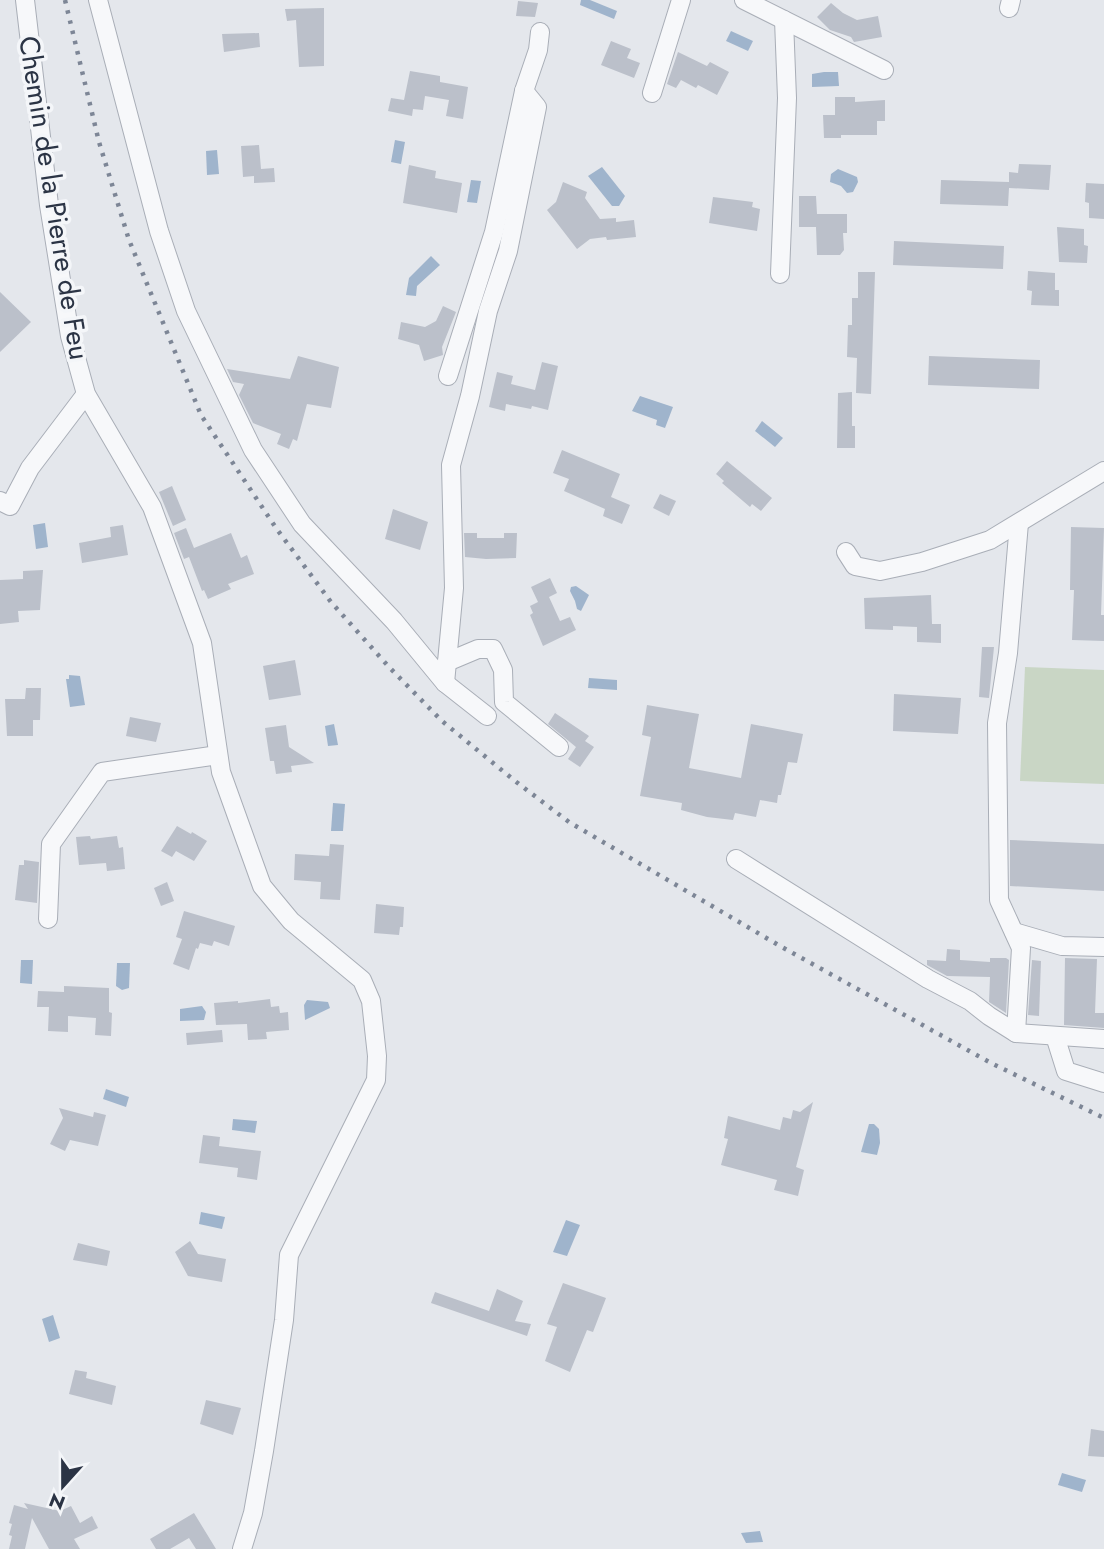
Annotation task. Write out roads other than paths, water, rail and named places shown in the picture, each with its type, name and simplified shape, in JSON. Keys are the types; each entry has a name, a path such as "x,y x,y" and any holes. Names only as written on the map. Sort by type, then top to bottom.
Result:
{"street":[{"name":"Chemin de la Pierre de Feu","path":"24,0 49,205 70,336 86,394 152,507 202,643 220,772 262,886 291,922 362,980 371,1001 377,1056 376,1080 289,1255 284,1320 264,1451 253,1513 242,1549"},
{"path":"98,0 159,231 186,311 253,450 302,524 394,621 445,683 486,716"},
{"path":"652,93 681,0"},
{"path":"744,0 884,70"},
{"path":"780,274 787,99 784,20"},
{"path":"448,376 494,232 524,90 538,50 540,32"},
{"path":"445,683 454,589 451,465 470,396 488,311 508,251 537,107 524,90"},
{"path":"0,501 10,506 30,468 86,394"},
{"path":"846,552 855,566 880,571 922,562 990,540 1104,471"},
{"path":"1016,1033 1021,948 999,900 997,723 1008,653 1019,523"},
{"path":"447,662 478,649 493,649 503,670 504,702 559,747"},
{"path":"48,919 51,844 102,772 218,755"},
{"path":"736,859 928,979 970,1001 1016,1033 1104,1039"},
{"path":"1013,932 1062,946 1104,947"},
{"path":"1055,1035 1066,1071 1104,1083"}],"water":[{"path":"581,0 590,0 617,11 614,19 580,5"},
{"path":"731,31 753,41 748,51 726,41"},
{"path":"838,72 839,86 812,87 812,74"},
{"path":"395,140 405,142 401,164 391,162"},
{"path":"217,150 219,174 207,175 206,151"},
{"path":"602,167 625,196 619,206 612,206 588,176"},
{"path":"838,169 857,177 858,182 853,192 847,193 841,186 830,182 831,174"},
{"path":"471,180 481,181 477,203 467,202"},
{"path":"431,256 440,265 417,286 416,296 406,295 409,278"},
{"path":"640,396 673,407 665,428 656,425 657,420 632,411"},
{"path":"762,421 783,438 775,447 755,431"},
{"path":"45,523 48,547 36,549 33,525"},
{"path":"576,586 589,595 581,611 577,609 570,591 571,587"},
{"path":"69,675 80,676 85,705 70,707 66,679 69,679"},
{"path":"589,678 617,680 617,690 588,688"},
{"path":"334,724 338,745 328,746 325,726"},
{"path":"333,803 345,804 343,831 331,831"},
{"path":"21,960 33,960 32,984 20,983"},
{"path":"117,963 130,963 129,988 122,990 116,986"},
{"path":"307,1000 328,1002 330,1008 305,1020 304,1005"},
{"path":"202,1006 206,1012 204,1020 180,1021 180,1009"},
{"path":"106,1089 129,1097 126,1107 103,1099"},
{"path":"233,1119 257,1121 255,1133 232,1130"},
{"path":"869,1124 874,1124 879,1129 877,1155 861,1152"},
{"path":"201,1212 225,1217 222,1229 199,1224"},
{"path":"566,1220 580,1225 567,1256 553,1252"},
{"path":"53,1315 60,1338 49,1342 42,1319"},
{"path":"1062,1473 1086,1480 1082,1492 1058,1485"},
{"path":"760,1531 763,1542 746,1543 741,1533"}],"railway":[{"path":"65,0 99,142 129,240 201,415 276,528 331,602 389,667 442,721 569,822 780,946 991,1063 1104,1118"}]}
